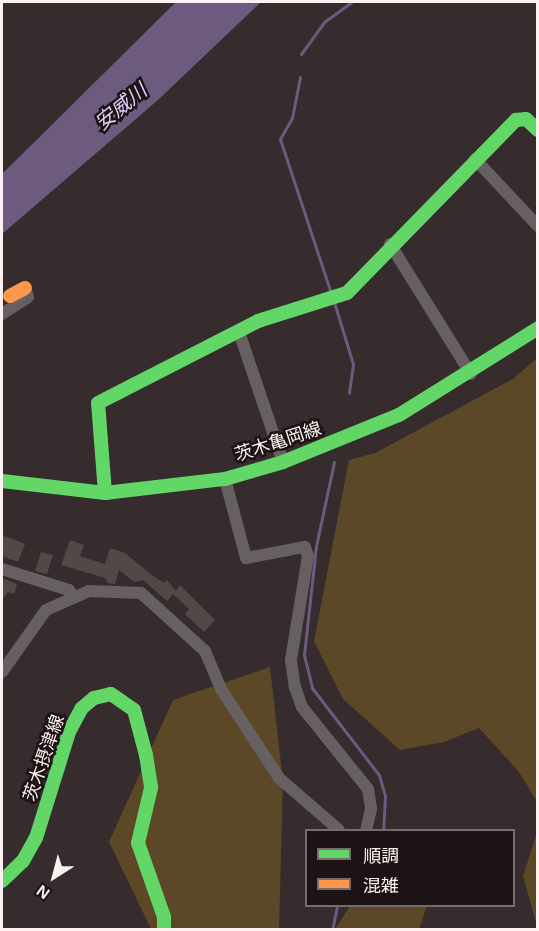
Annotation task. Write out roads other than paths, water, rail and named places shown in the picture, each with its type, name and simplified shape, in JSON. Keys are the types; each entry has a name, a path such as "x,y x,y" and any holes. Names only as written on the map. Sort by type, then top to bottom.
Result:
{"main road":[{"path":"105,493 95,408 98,403 239,332 317,301 347,292 390,244 516,120 526,119 537,130"},
{"path":"6,299 25,288"},
{"name":"茨木亀岡線","path":"2,481 105,493 225,478 283,462 399,415 471,374 537,328"},
{"name":"茨木摂津線","path":"2,881 23,861 36,838 69,732 82,708 94,698 111,694 134,710 146,755 151,788 138,843 164,917 164,930"}],"street":[{"path":"475,159 537,226"},
{"path":"390,244 471,374"},
{"path":"2,314 28,297 25,288"},
{"path":"239,332 283,462"},
{"path":"225,478 246,558 305,547 308,556 291,660 296,687 313,722 368,789 371,809 366,829"},
{"path":"2,569 69,590 74,598"},
{"path":"2,672 46,610 89,591 141,593 205,651 221,689 279,778 337,829"}],"water":[{"name":"安威川","path":"176,2 261,2 158,100 2,234 2,174"}],"waterway":[{"path":"301,54 324,22 352,2"},
{"path":"300,77 292,118 280,139 331,293"},
{"path":"334,302 353,364 349,393"},
{"path":"334,462 316,546 304,655 312,688 379,775 385,796 383,829"},
{"path":"332,930 337,907"}]}
